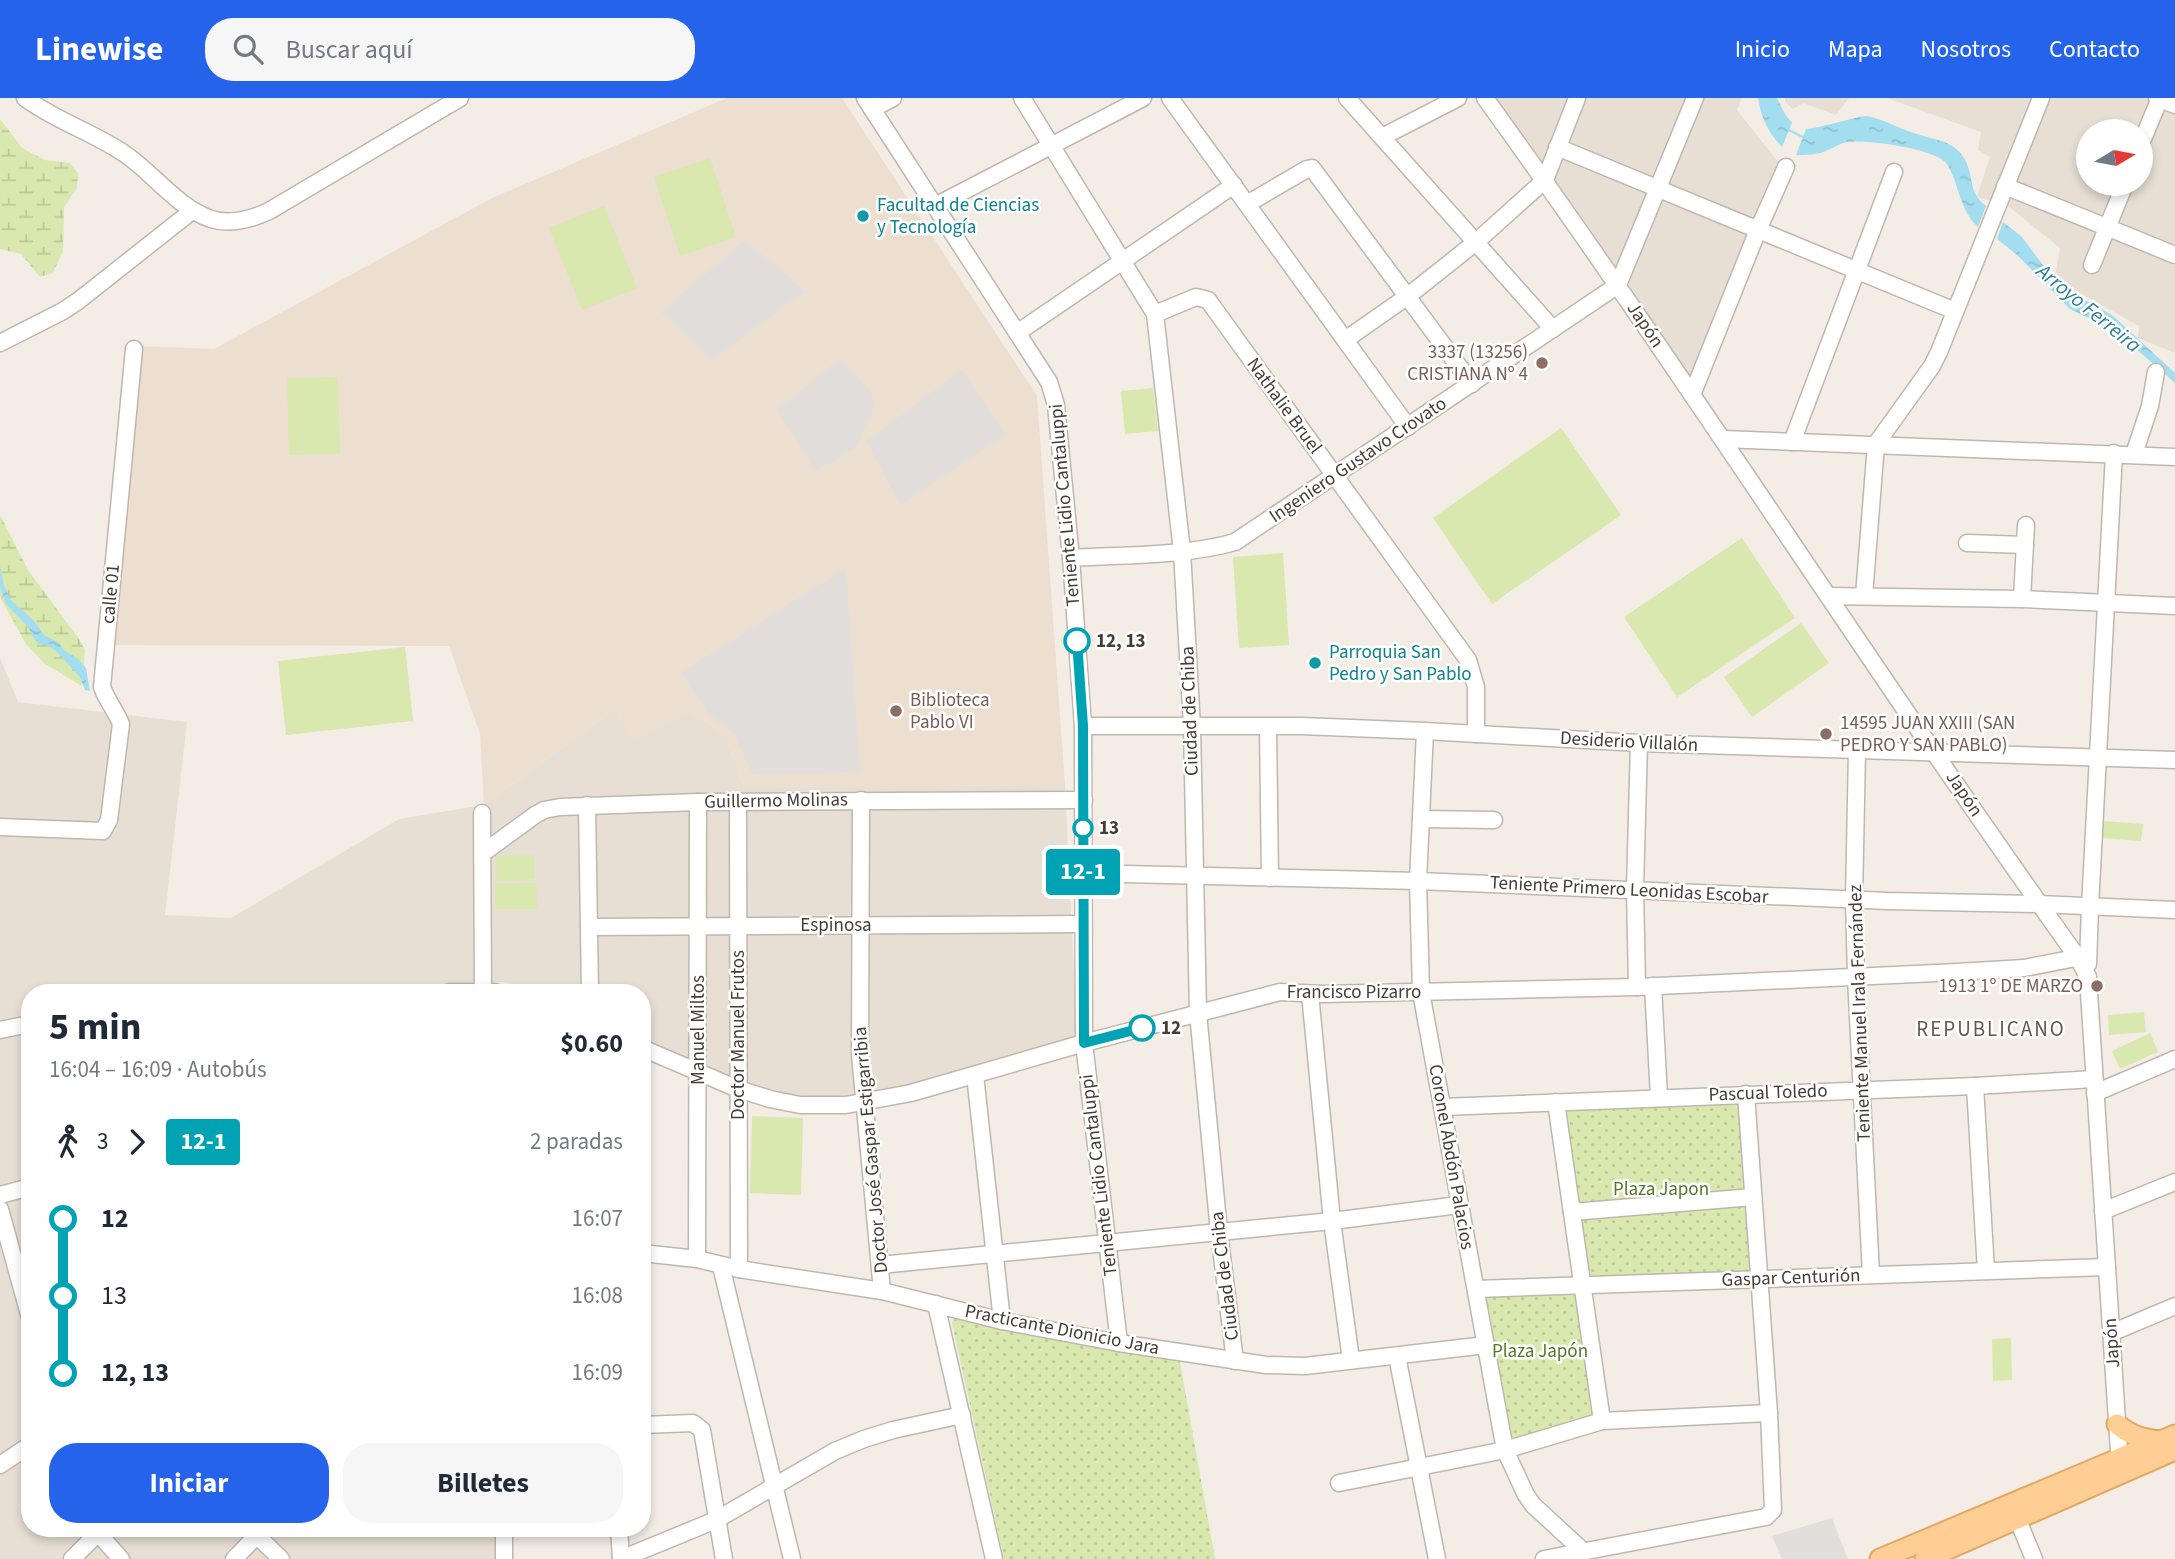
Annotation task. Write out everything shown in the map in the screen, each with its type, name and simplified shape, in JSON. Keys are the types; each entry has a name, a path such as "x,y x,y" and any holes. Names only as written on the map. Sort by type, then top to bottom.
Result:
{"main road":[{"path":"2117,1424 2138,1437 2172,1446"},
{"path":"1880,1559 2014,1511 2172,1446"},
{"path":"1925,1559 2014,1511"}],"street":[{"path":"25,98 41,110 125,154 192,211 214,220 228,222 259,216 460,98"},
{"path":"868,103 893,98"},
{"name":"Ciudad de Chiba","path":"1022,98 1155,314 1182,551 1192,727 1198,1013 1234,1361"},
{"path":"935,206 1143,98"},
{"path":"1170,98 1408,427"},
{"path":"1347,98 1553,329"},
{"path":"1382,137 1458,98"},
{"name":"Japón","path":"1485,98 1618,285 2039,904 2083,956"},
{"path":"1345,340 1408,296 1476,242 1545,180 1577,98"},
{"path":"1618,285 1695,98"},
{"path":"1864,596 1876,444 1939,352 2041,98"},
{"path":"2151,119 2159,98 2175,105"},
{"name":"Teniente Lidio Cantaluppi","path":"868,103 1054,393 1071,558 1083,726 1084,1043 1119,1343"},
{"path":"1557,146 1955,311"},
{"path":"1692,395 1786,167"},
{"path":"1247,204 1307,169 1312,169 1472,384"},
{"path":"1793,442 1894,172"},
{"path":"1017,333 1234,185"},
{"path":"2005,186 2175,255"},
{"path":"2092,265 2120,196"},
{"path":"0,343 70,306 192,211"},
{"name":"Ingeniero Gustavo Crovato","path":"1071,558 1182,551 1220,547 1235,542 1618,285"},
{"name":"Nathalie Bruel","path":"1155,314 1196,297 1208,300 1468,660 1476,687 1476,734"},
{"name":"calle 01","path":"0,827 103,831 109,820 121,724 102,687 134,349"},
{"path":"2134,454 2150,406 2156,372"},
{"path":"1723,439 2175,457"},
{"name":"Japón","path":"2114,453 2090,907 2083,956 2088,977 2120,1466"},
{"path":"2022,599 2026,525"},
{"path":"1967,543 2025,545"},
{"path":"1828,596 2022,599 2175,606"},
{"name":"Desiderio Villalón","path":"1083,726 1425,731 1640,743 2175,760"},
{"path":"1268,727 1270,878"},
{"name":"Coronel Abdón Palacios","path":"1425,731 1418,881 1421,992 1505,1450 1533,1505 1584,1552"},
{"path":"1640,743 1635,889 1659,1097"},
{"name":"Teniente Manuel Irala Fernández","path":"1857,750 1854,900 1856,977 1871,1275"},
{"name":"Doctor José Gaspar Estigarribia","path":"861,800 860,1054 883,1291"},
{"name":"Guillermo Molinas","path":"483,853 544,810 559,807 738,801 1084,800"},
{"name":"Doctor Manuel Frutos","path":"738,801 738,1089 730,1267 777,1484"},
{"name":"Manuel Miltos","path":"697,1259 698,802"},
{"path":"587,805 590,984"},
{"path":"482,813 487,984"},
{"path":"1421,818 1494,820"},
{"name":"Teniente Primero Leonidas Escobar","path":"1083,873 1418,881 1854,900 2175,910"},
{"name":"Espinosa","path":"589,927 1083,924"},
{"name":"Francisco Pizarro","path":"651,1052 738,1089 800,1105 835,1106 911,1093 1084,1043 1280,992 1421,992 1856,977 2024,968 2083,956"},
{"path":"1310,994 1332,1221 1351,1360"},
{"path":"0,1031 21,1026"},
{"name":"Pascual Toledo","path":"1442,1107 1975,1086 2095,1086 2175,1059"},
{"path":"975,1074 1003,1321"},
{"path":"1975,1086 1986,1271"},
{"path":"1544,1559 1766,1517 1772,1513 1774,1501 1769,1413 1746,1094"},
{"path":"1556,1102 1602,1421"},
{"path":"2103,1211 2175,1182"},
{"path":"0,1195 21,1189"},
{"path":"1572,1212 1753,1197"},
{"path":"880,1265 1332,1221 1460,1205"},
{"path":"0,1209 21,1285"},
{"name":"Practicante Dionicio Jara","path":"651,1254 697,1259 730,1267 883,1291 1003,1321 1119,1343 1266,1365 1305,1366 1486,1345"},
{"name":"Gaspar Centurión","path":"1476,1289 2107,1267"},
{"path":"936,1304 995,1559"},
{"path":"2111,1333 2175,1306"},
{"path":"1397,1356 1437,1559"},
{"path":"1339,1483 1505,1450 1602,1421 1769,1413"},
{"path":"620,1537 621,1559 716,1520 835,1451 864,1438 962,1415"},
{"path":"651,1425 693,1423 702,1430 724,1559"},
{"path":"0,1465 21,1451"},
{"path":"777,1484 792,1559"},
{"path":"777,1484 799,1559"},
{"path":"2014,1511 2034,1559"},
{"path":"72,1559 93,1537"},
{"path":"105,1537 121,1559"},
{"path":"234,1559 251,1537"},
{"path":"262,1537 281,1559"},
{"path":"504,1537 504,1559"}],"shaded area":[{"path":"727,98 842,98 1037,396 1065,785 744,787 725,735 689,711 631,741 615,709 484,805 480,734 449,646 109,645 138,346 214,349 492,198"},
{"path":"1495,98 1742,98 1737,110 1782,167 1693,380"},
{"path":"1785,98 1849,98 1836,115 1803,103 1793,109 1785,102"},
{"path":"1887,98 2175,98 2175,353 2138,338 2139,326 2069,287 2055,276 2060,248 2008,206 1977,197 1990,157 1978,150 1981,132"},
{"path":"745,240 804,291 711,361 661,312"},
{"path":"841,358 871,393 875,405 855,448 816,471 777,410"},
{"path":"962,370 1005,434 900,505 867,441"},
{"path":"846,568 860,772 752,774 735,735 708,713 681,673"},
{"path":"0,658 18,702 187,722 165,915 231,918 399,819 484,805 615,709 631,740 689,711 725,735 744,787 1065,785 1077,1038 875,1095 852,1098 779,1093 729,1078 651,1043 651,984 21,984 21,1537 497,1537 498,1559 0,1559"},
{"path":"1832,1518 1848,1559 1782,1559 1772,1536"}],"green space":[{"path":"0,119 22,148 45,160 70,163 78,174 77,188 64,207 63,251 53,273 40,277 21,254 0,249"},
{"path":"710,158 736,237 680,256 654,177"},
{"path":"604,206 637,288 582,310 549,228"},
{"path":"338,377 340,454 289,455 287,378"},
{"path":"1153,388 1158,431 1125,434 1121,391"},
{"path":"1561,428 1621,515 1492,604 1433,518"},
{"path":"0,515 28,570 85,650 82,686 45,664 26,644 0,597"},
{"path":"1742,538 1795,618 1677,697 1624,617"},
{"path":"1283,553 1289,645 1239,648 1233,557"},
{"path":"1801,623 1829,663 1752,717 1724,677"},
{"path":"405,647 413,721 286,735 278,661"},
{"path":"2103,821 2143,824 2141,841 2102,838"},
{"path":"534,855 535,879 497,881 496,856"},
{"path":"495,883 536,883 537,909 496,909"},
{"path":"2144,1012 2146,1032 2109,1035 2108,1015"},
{"path":"2150,1033 2158,1052 2120,1069 2112,1051"},
{"name":"Plaza Japon","path":"1738,1100 1754,1274 1589,1277 1565,1111"},
{"path":"752,1116 803,1118 801,1195 750,1193"},
{"name":"Plaza Japón","path":"1579,1291 1595,1416 1510,1441 1483,1296"},
{"path":"954,1319 1180,1362 1215,1559 1004,1559 952,1323"},
{"path":"2011,1338 2012,1380 1993,1381 1992,1339"}],"water":[{"path":"1758,98 1777,98 1792,123 1782,147 1766,124"},
{"path":"1866,116 1944,142 1960,152 1976,195 1986,206 1978,227 1963,205 1947,164 1930,154 1901,146 1857,141 1842,143 1820,153 1796,155 1806,129"},
{"path":"2003,222 2021,236 2043,265 2081,298 2112,315 2175,373 2175,383 2126,340 2070,309 2015,253 1997,239"},
{"path":"0,566 4,586 11,600 35,622 44,635 59,643 86,668 90,691 85,690 80,677 55,650 35,640 28,627 6,604 0,587"}],"waterway":[{"name":"Arroyo Ferreira","path":"1787,129 1803,137"}],"bus line":[{"name":"12-1","path":"1077,641 1083,726 1084,1043 1142,1028"}],"place":[{"name":"Facultad de Ciencias y Tecnología","path":"863,216"},
{"name":"3337 (13256) CRISTIANA Nº 4","path":"1542,363"},
{"name":"12, 13","path":"1077,641"},
{"name":"Parroquia San Pedro y San Pablo","path":"1315,663"},
{"name":"Biblioteca Pablo VI","path":"896,711"},
{"name":"14595 JUAN XXIII (SAN PEDRO Y SAN PABLO)","path":"1826,734"},
{"name":"13","path":"1083,828"},
{"name":"1913 1º DE MARZO","path":"2097,986"},
{"name":"12","path":"1142,1028"}],"district":[{"name":"REPUBLICANO","path":"1991,1029"}]}
